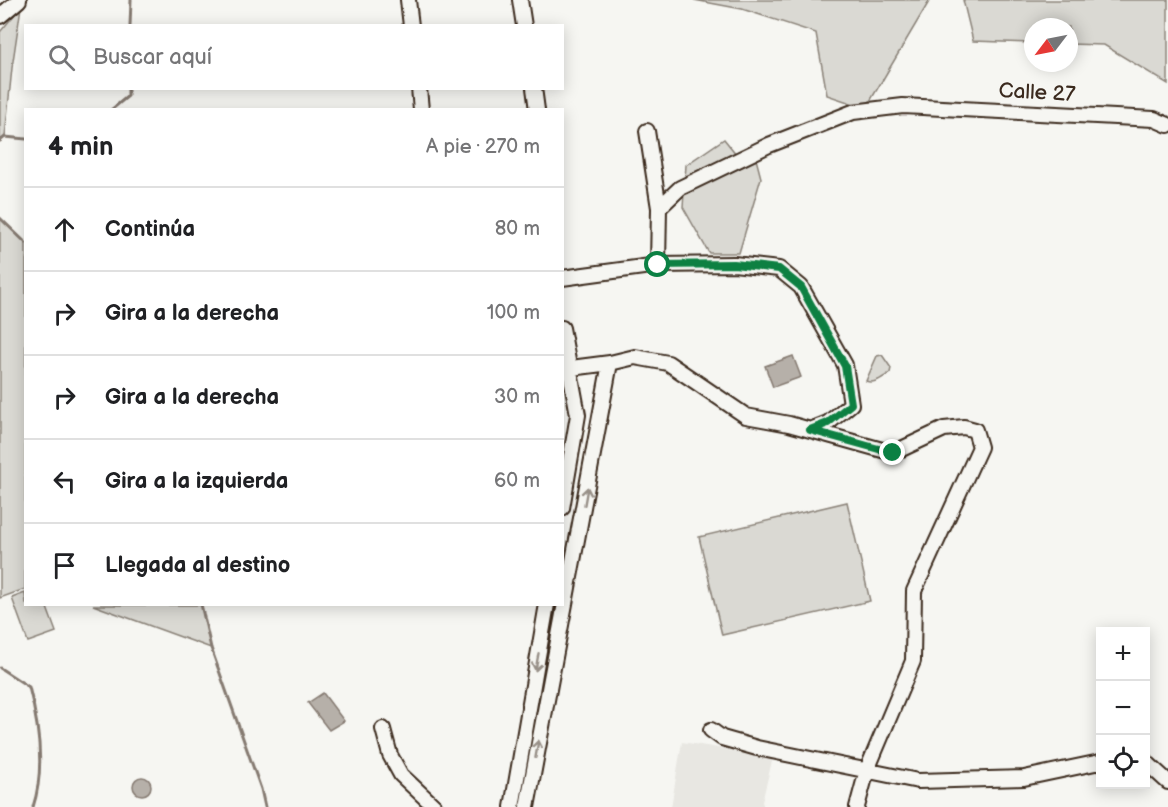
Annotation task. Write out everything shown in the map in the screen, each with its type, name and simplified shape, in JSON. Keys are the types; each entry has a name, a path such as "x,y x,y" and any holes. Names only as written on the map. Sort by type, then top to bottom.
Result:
{"street":[{"path":"0,16 19,0"},
{"path":"408,0 411,24"},
{"path":"520,0 524,24"},
{"path":"419,90 422,108"},
{"path":"534,90 537,108"},
{"name":"Calle 27","path":"659,208 680,188 769,145 853,112 903,106 1154,119 1168,125"},
{"path":"648,131 659,208 658,265"},
{"path":"564,278 658,265 734,264 779,269 801,287 845,366 851,404 828,423 810,430"},
{"path":"564,337 578,415 564,496"},
{"path":"571,368 634,357 668,363 746,416 810,430 893,453 944,429 964,427 975,429 980,447 914,591 913,662 867,770 858,807"},
{"path":"527,807 610,363"},
{"path":"564,550 578,542"},
{"path":"512,807 546,612 561,621"},
{"path":"383,729 390,755 401,775 435,807"},
{"path":"711,730 722,738 757,748 918,781 1024,778 1096,763"},
{"path":"1150,766 1168,782"}],"shaded area":[{"path":"694,0 930,0 866,108 827,95 816,33 742,9"},
{"path":"963,0 1168,0 1168,84 1104,45 1078,44 1078,18 1024,18 1024,43 973,41"},
{"path":"21,7 5,137 0,141 0,32"},
{"path":"724,139 741,160 755,155 761,178 739,253 709,253 683,207 686,165"},
{"path":"0,218 24,241 24,589 0,598"},
{"path":"882,355 891,368 890,373 875,381 866,381 877,356"},
{"path":"793,356 801,377 773,387 765,366"},
{"path":"847,502 870,601 722,635 699,537"},
{"path":"24,593 24,606 46,606 56,632 28,642 12,598"},
{"path":"96,606 201,606 211,648"},
{"path":"323,693 344,721 329,730 308,703"},
{"path":"682,742 773,757 762,802 764,807 671,807"},
{"path":"138,777 146,777 151,782 149,793 138,795 133,790 133,782"}],"waterway":[{"path":"130,24 131,0"},
{"path":"113,108 128,96 128,90"},
{"path":"0,141 5,137 24,139"},
{"path":"0,218 24,241"},
{"path":"201,606 211,648 261,789 265,807"},
{"path":"0,668 29,687 33,702 40,763 33,807"}],"route":[{"path":"658,265 734,264 779,269 801,287 845,366 851,404 828,423 810,430 893,453"}]}
